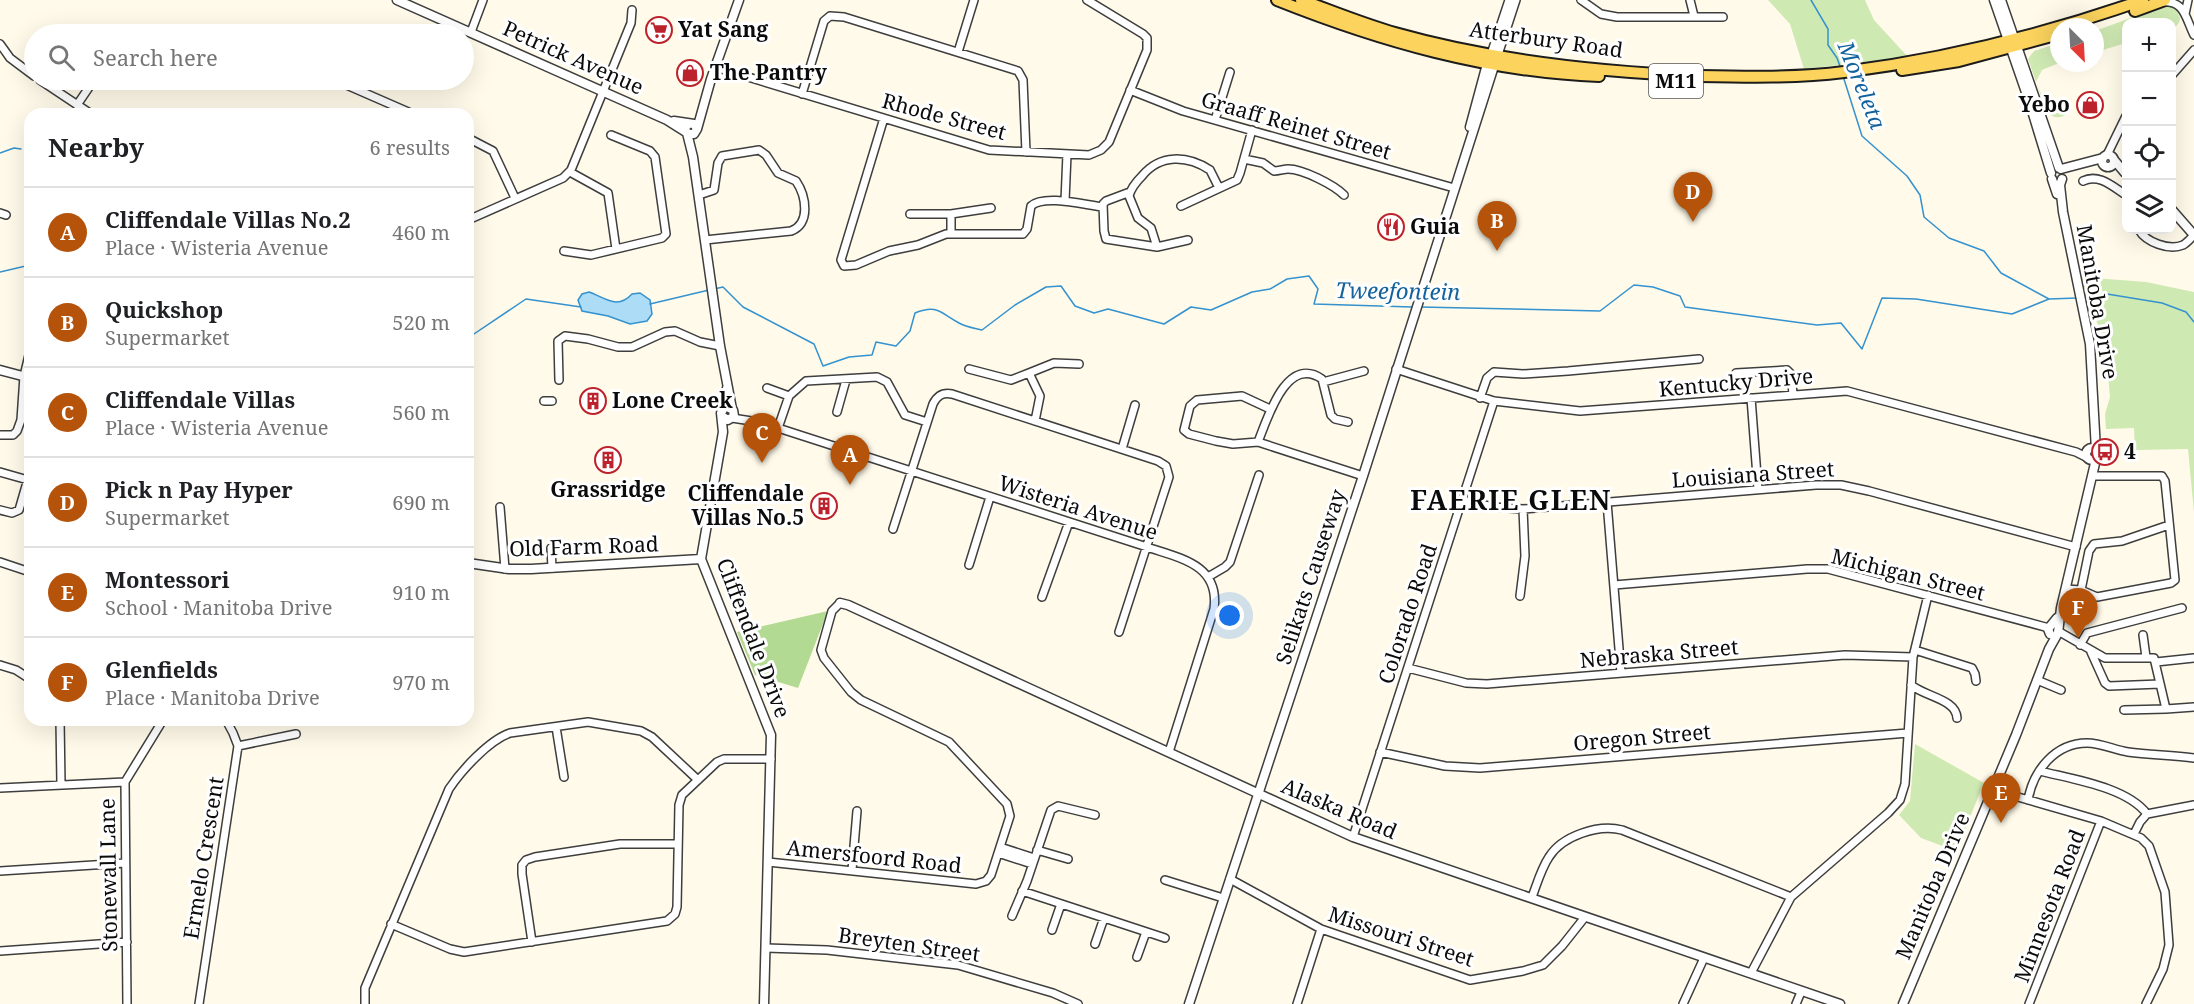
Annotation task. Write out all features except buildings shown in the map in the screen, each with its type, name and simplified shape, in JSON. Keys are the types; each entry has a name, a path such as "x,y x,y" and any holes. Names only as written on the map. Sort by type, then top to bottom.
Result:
{"main road":[{"name":"Atterbury Road","path":"1277,0 1293,2 1492,60 1568,75 1666,80 1747,83 1863,72 2050,36"},
{"name":"Atterbury Road","path":"2012,44 2143,0"},
{"path":"2104,20 2162,1"}],"street":[{"name":"Petrick Avenue","path":"398,0 453,24"},
{"path":"474,24 483,0"},
{"path":"729,414 690,129 702,106 739,0"},
{"path":"958,52 974,0"},
{"name":"Rhode Street","path":"715,67 989,150 1089,155 1098,152 1110,140 1147,50 1147,38 1087,0"},
{"name":"Selikats Causeway","path":"1190,1004 1464,160 1509,0"},
{"name":"Selikats Causeway","path":"1492,60 1516,0"},
{"path":"1581,0 1601,14 1617,18 1724,17"},
{"path":"1690,0 1694,16"},
{"path":"1994,0 2012,44"},
{"path":"2001,0 2012,44"},
{"path":"2185,14 2188,0"},
{"path":"2162,1 2178,5 2194,34"},
{"path":"474,217 563,178 570,172 632,23 632,10"},
{"path":"802,93 822,25 830,16 844,17 1018,71 1022,75 1026,152"},
{"name":"Petrick Avenue","path":"474,33 690,129"},
{"path":"0,44 10,58 24,68"},
{"name":"Manitoba Drive","path":"1902,1004 1994,790 2049,649 2066,589 2092,476 2090,454 2095,435 2090,344 2063,212 2058,174 2012,44"},
{"path":"2175,72 2194,50"},
{"path":"1215,120 1230,72"},
{"path":"55,90 82,108"},
{"path":"77,105 87,90"},
{"path":"358,90 399,108"},
{"name":"Graaff Reinet Street","path":"1130,90 1171,107 1454,188"},
{"path":"884,118 841,260 844,266 856,265 889,250 912,246 951,234 1023,234 1027,229 1029,210 1034,202 1065,201 1103,207"},
{"path":"2109,160 2123,126"},
{"path":"1181,206 1237,180 1252,130"},
{"path":"564,251 586,255 662,238 666,231 655,157 650,151 611,135"},
{"path":"474,141 493,151 515,198"},
{"path":"699,195 714,190 718,163 722,156 759,150 766,155 778,174 796,181 804,207 804,221 791,231 705,240"},
{"path":"1065,201 1067,154"},
{"path":"1188,240 1157,247 1106,239 1103,207 1106,201 1130,192 1152,166 1172,158 1205,167 1213,173 1219,188"},
{"path":"1244,159 1263,163 1274,171 1291,169 1331,184 1344,195"},
{"path":"2058,174 2109,160"},
{"path":"2109,160 2122,171"},
{"path":"570,172 609,195 616,249"},
{"path":"2083,182 2093,178 2100,179 2122,192"},
{"path":"1130,192 1129,196 1136,214 1151,228 1157,247"},
{"path":"910,214 951,214 991,208"},
{"path":"951,214 951,234"},
{"path":"2143,234 2148,239 2168,246 2184,245 2194,235 2176,215"},
{"path":"558,380 558,343 560,338 569,336 632,347 670,331 700,342 720,346"},
{"path":"1480,398 1486,378 1494,372 1523,374 1557,372 1699,359"},
{"path":"969,369 1011,380 1054,363 1079,364"},
{"name":"Kentucky Drive","path":"1396,369 1480,398 1588,411 1839,391 2090,454"},
{"path":"0,370 24,376"},
{"path":"1736,373 1787,370 1791,374 1793,394"},
{"path":"1323,382 1364,371"},
{"path":"1029,373 1040,396 1035,421"},
{"path":"1258,442 1270,409 1291,381 1300,375 1312,374 1320,377 1330,415 1335,419 1348,422"},
{"path":"778,428 789,396 806,381 877,377 883,379 905,415 927,422"},
{"path":"837,412 846,380"},
{"path":"767,388 789,396"},
{"path":"0,435 8,437 15,434 21,420 20,404 24,389"},
{"path":"893,529 934,400 940,394 948,393 1158,461 1166,466 1169,477 1119,632"},
{"path":"1270,409 1247,397 1237,395 1197,399 1190,406 1184,430 1189,434 1228,443 1258,442 1363,476"},
{"path":"1751,398 1758,489"},
{"path":"544,400 552,401"},
{"name":"Colorado Road","path":"1353,837 1494,401"},
{"path":"1122,449 1135,405"},
{"name":"Wisteria Avenue","path":"729,414 1146,547 1194,564 1208,577"},
{"name":"Cliffendale Drive","path":"729,414 723,432 701,559 770,730 764,1004"},
{"path":"0,472 24,479"},
{"path":"1169,752 1214,609 1215,596 1208,577 1230,562 1258,475"},
{"path":"2066,589 2081,590 2097,597 2174,581 2165,481 2162,476 2092,476"},
{"name":"Louisiana Street","path":"1462,500 1493,507 1523,509 1758,489 1851,486 2076,547"},
{"path":"0,510 12,513 19,510 24,491"},
{"path":"969,565 990,497"},
{"path":"1607,502 1621,673"},
{"path":"500,507 505,568"},
{"path":"1520,596 1525,556 1523,509"},
{"path":"1042,597 1069,522"},
{"path":"2081,590 2089,551 2094,544 2127,540 2169,525"},
{"path":"551,548 552,568"},
{"name":"Old Farm Road","path":"474,565 505,568 552,568 701,559"},
{"path":"0,562 24,569"},
{"name":"Michigan Street","path":"1614,585 1828,569 2054,631 2105,658 2146,657"},
{"path":"1751,973 1791,897 1898,803 1905,784 1914,653 1928,596"},
{"path":"840,603 832,610 822,640 821,650 824,658 857,697 949,742 1007,804 1010,811 999,850 1033,861"},
{"name":"Alaska Road","path":"840,603 1353,837 1840,1004"},
{"path":"2080,645 2087,633 2182,608"},
{"path":"2143,635 2146,657 2152,657 2156,662 2166,709"},
{"path":"2091,651 2105,683 2109,686 2160,684"},
{"name":"Nebraska Street","path":"1408,668 1460,682 1481,684 1845,655 1914,653 1972,668 1976,674 1976,681"},
{"path":"2156,662 2194,658"},
{"path":"0,664 24,675"},
{"path":"2037,680 2061,690"},
{"path":"1911,685 1924,694 1952,705 1956,710 1957,718"},
{"path":"2124,710 2194,707"},
{"path":"365,1004 365,988 441,805 456,780 499,737 510,733 594,722 644,732 698,780"},
{"path":"60,726 61,784"},
{"name":"Stonewall Lane","path":"127,1004 125,782 159,726"},
{"path":"229,726 238,746 296,734"},
{"path":"555,727 564,777"},
{"name":"Oregon Street","path":"1380,752 1446,766 1480,768 1908,733"},
{"path":"2028,800 2030,790 2040,771 2056,752 2081,744 2194,758"},
{"name":"Ermelo Crescent","path":"199,1004 238,746"},
{"path":"391,924 459,952 670,919 677,907 680,800 721,760 771,759"},
{"path":"2040,771 2096,785 2126,797 2140,805 2147,814"},
{"path":"0,788 125,782"},
{"path":"1994,790 2101,821 2134,834 2149,846 2164,892 2169,945 2167,958 2146,1004"},
{"path":"2134,834 2147,814 2194,805"},
{"path":"1012,916 1049,813 1054,806 1095,815"},
{"path":"852,870 857,811"},
{"name":"Minnesota Road","path":"2029,1004 2101,821"},
{"path":"1532,897 1545,864 1556,848 1590,831 1606,828 1622,830 1791,897"},
{"path":"532,942 522,874 522,864 526,860 620,844 678,844"},
{"name":"Amersfoord Road","path":"768,862 976,884 990,877 999,850"},
{"path":"1037,850 1068,859"},
{"path":"0,871 125,863"},
{"name":"Missouri Street","path":"1230,879 1321,929 1465,979 1477,980 1543,965 1585,917"},
{"path":"1165,880 1223,898"},
{"path":"1022,891 1166,938"},
{"path":"1052,930 1061,904"},
{"path":"1095,944 1104,918"},
{"path":"1296,1004 1321,929"},
{"path":"1137,957 1146,932"},
{"path":"0,951 127,942"},
{"name":"Breyten Street","path":"766,948 827,950 958,965 1053,993 1078,1004"},
{"path":"1683,1004 1704,958"},
{"path":"1796,1004 1802,992"}],"green space":[{"path":"1768,0 1865,0 1874,20 1908,57 1804,69 1790,24"},
{"path":"2166,5 2175,7 2180,18 2176,26 2176,18 2130,18"},
{"path":"2122,21 2122,44 2104,50 2104,28"},
{"path":"2050,46 2050,67 2042,70 2036,82 2028,59 2034,51"},
{"path":"2037,84 2045,103 2049,105 2047,109 2058,113 2064,109 2067,113 2065,115 2059,117 2048,113"},
{"path":"2081,277 2146,282 2194,292 2194,512 2188,449 2135,450 2134,428 2106,429 2105,414 2110,397 2105,340 2091,309 2087,306"},
{"path":"828,611 798,688 755,675 737,632"},
{"path":"1915,744 1984,783 1956,851 1921,838 1899,815 1910,801"}],"water":[{"path":"589,292 616,302 627,299 632,294 640,293 650,300 652,314 647,321 630,324 608,316 582,311 578,300 582,294"}],"waterway":[{"name":"Moreleta","path":"1811,0 1828,29 1828,45 1841,69"},
{"name":"Moreleta","path":"1843,76 1862,136 1907,176 1920,195 1924,217 1949,238 1984,251 2001,273 2049,299 2077,298"},
{"name":"Tweefontein","path":"0,153 14,148 21,149"},
{"path":"0,272 24,266"},
{"name":"Tweefontein","path":"714,289 723,287 743,307 814,344 823,366 849,357 872,355 876,342 896,346 910,331 915,313 923,310 929,309 943,313 962,324 982,330 1015,305 1046,287 1061,286 1075,306 1094,313 1108,309 1164,324 1191,307 1211,310 1252,292 1270,289 1287,279 1309,276 1318,289 1314,304 1412,307"},
{"name":"Tweefontein","path":"1420,307 1600,311 1634,285 1653,287 1680,296 1685,307 1817,325 1841,323 1862,349 1882,298 1916,299 2012,314 2049,299"},
{"name":"Tweefontein","path":"650,304 709,290"},
{"name":"Moreleta","path":"2085,298 2101,293 2162,303 2186,312 2194,322"},
{"name":"Tweefontein","path":"474,334 526,299 581,307"}],"place":[{"name":"Yat Sang","path":"659,30"},
{"name":"The Pantry","path":"690,73"},
{"name":"Yebo","path":"2090,105"},
{"name":"Pick n Pay Hyper","path":"1693,222"},
{"name":"Guia","path":"1391,227"},
{"name":"Quickshop","path":"1497,251"},
{"name":"Lone Creek","path":"593,401"},
{"name":"4","path":"2105,452"},
{"name":"Grassridge","path":"608,460"},
{"name":"Cliffendale Villas","path":"762,463"},
{"name":"Cliffendale Villas No.2","path":"850,485"},
{"name":"Cliffendale Villas No.5","path":"824,506"},
{"name":"Glenfields","path":"2078,638"},
{"name":"Montessori","path":"2001,823"}],"district":[{"name":"FAERIE GLEN","path":"1511,501"}]}
